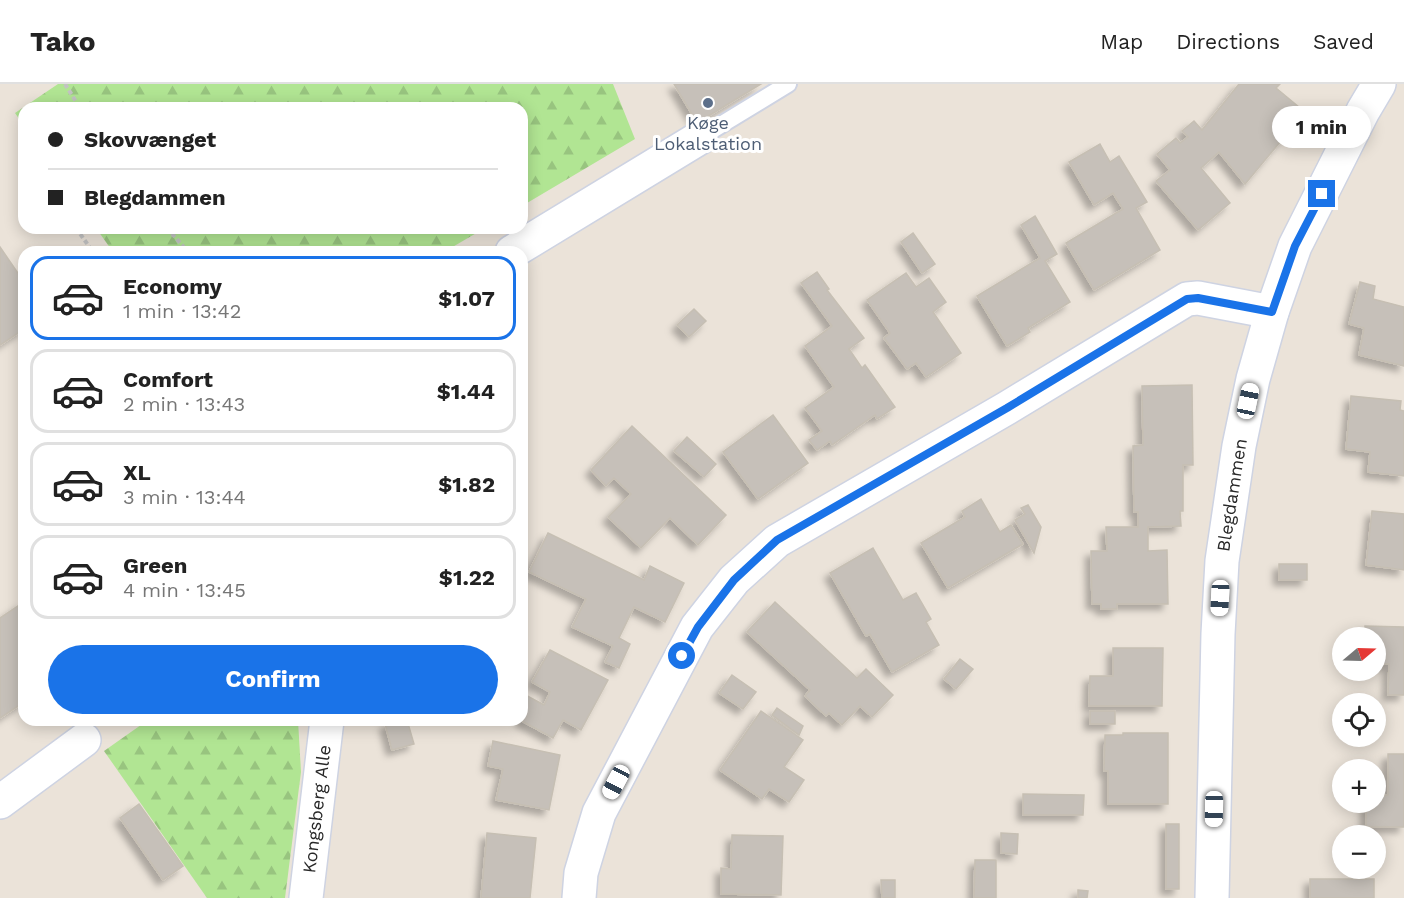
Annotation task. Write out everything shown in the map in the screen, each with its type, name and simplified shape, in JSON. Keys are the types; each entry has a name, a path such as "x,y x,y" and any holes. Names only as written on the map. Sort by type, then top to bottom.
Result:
{"street":[{"name":"Blegdammen","path":"1212,898 1218,634 1222,561 1239,446 1253,379 1272,312 1295,246 1379,84"},
{"path":"522,246 701,137"},
{"path":"579,898 581,873 599,813 698,627 734,580 777,540 1007,408 1187,299 1198,298 1272,312"},
{"name":"Kongsberg Alle","path":"306,898 326,726"},
{"path":"0,802 84,740"}],"lane":[{"path":"701,137 789,84"}],"path":[{"path":"65,84 76,102"},
{"path":"172,234 183,246"}],"green space":[{"path":"58,84 613,84 635,139 528,202 528,102 31,102"},
{"path":"100,234 475,234 454,246 109,246"},
{"path":"139,726 298,726 301,772 285,898 207,898 104,751"}],"building":[{"name":"Køge Lokalstation","path":"674,84 761,84 697,123"},
{"path":"1239,84 1280,84 1276,88 1305,112 1245,184 1219,152 1201,168 1230,203 1198,230 1156,181 1170,170 1157,154 1176,138 1180,143 1188,137 1182,131 1194,121 1202,130"},
{"path":"1100,144 1110,162 1119,156 1147,202 1136,208 1160,250 1094,290 1066,243 1123,209 1113,193 1094,205 1069,162"},
{"path":"1035,216 1057,254 1045,261 1070,302 1028,328 1030,332 1007,346 977,296 1040,258 1021,225"},
{"path":"913,233 935,264 922,273 901,242"},
{"path":"0,247 18,273 18,333 0,345"},
{"path":"817,272 829,289 827,290 864,338 849,349 862,368 865,365 895,407 877,419 875,415 832,445 830,441 817,450 809,440 822,431 805,408 834,387 805,346 832,326 801,283"},
{"path":"906,273 916,287 929,278 946,302 933,312 961,353 926,377 916,363 907,369 884,338 890,333 867,300"},
{"path":"1360,282 1375,286 1373,299 1404,307 1404,366 1359,355 1364,328 1349,324"},
{"path":"694,309 706,321 689,337 677,325"},
{"path":"1192,385 1193,465 1183,465 1181,526 1148,527 1148,551 1167,550 1168,604 1117,604 1117,609 1101,609 1101,604 1092,604 1091,551 1107,551 1106,527 1138,527 1138,512 1134,512 1133,446 1143,445 1142,386"},
{"path":"1351,396 1401,401 1400,410 1404,411 1404,476 1368,472 1370,452 1346,449"},
{"path":"773,415 808,463 758,499 723,452"},
{"path":"632,426 726,515 698,545 670,518 641,548 608,517 631,494 614,478 606,486 591,470"},
{"path":"687,437 716,464 704,477 674,451"},
{"path":"981,499 1000,532 1011,525 1023,544 948,588 921,543 965,517 962,511"},
{"path":"1028,505 1041,527 1034,553 1015,520 1025,514 1021,508"},
{"path":"1372,511 1404,514 1404,570 1366,565"},
{"path":"548,533 644,580 650,566 684,583 665,622 634,607 619,638 630,644 619,668 605,662 613,646 572,627 586,599 529,572"},
{"path":"873,548 903,600 916,593 931,619 926,622 939,645 892,672 870,634 866,636 830,573"},
{"path":"1279,564 1307,564 1307,580 1279,580"},
{"path":"775,602 857,678 866,669 893,695 872,717 860,706 842,725 829,713 826,716 805,696 810,690 747,632"},
{"path":"18,606 18,706 0,718 0,618"},
{"path":"1365,626 1404,627 1404,695 1388,695 1389,664 1386,664 1386,627"},
{"path":"1113,648 1163,648 1162,706 1089,706 1090,676 1113,676"},
{"path":"550,650 608,680 581,730 563,720 553,738 528,724 528,696 544,705 550,692 532,682"},
{"path":"960,659 973,669 956,689 944,679"},
{"path":"732,675 756,692 743,709 719,693"},
{"path":"777,708 803,726 799,735 772,715"},
{"path":"761,711 803,740 784,767 804,780 789,802 769,789 762,799 720,770"},
{"path":"1090,711 1115,711 1115,724 1090,724"},
{"path":"386,726 409,726 414,744 392,750"},
{"path":"1123,733 1168,733 1168,804 1108,804 1108,771 1104,771 1105,735 1123,735"},
{"path":"493,741 560,755 549,810 496,800 503,769 488,766"},
{"path":"1388,754 1404,754 1404,827 1366,825 1366,813 1386,813 1386,795 1388,795"},
{"path":"1023,794 1084,795 1083,815 1023,815"},
{"path":"139,804 183,866 163,880 120,818"},
{"path":"1166,824 1179,824 1179,889 1166,889"},
{"path":"487,833 536,838 530,898 481,898"},
{"path":"1001,833 1018,834 1017,854 1001,853"},
{"path":"732,835 783,836 781,895 721,894 721,868 731,869"},
{"path":"975,860 996,860 996,898 974,898"},
{"path":"1310,879 1374,879 1374,898 1310,898"},
{"path":"881,880 895,880 895,898 882,898"},
{"path":"1078,890 1088,891 1087,898 1078,898"}],"place":[{"name":"Køge Lokalstation","path":"708,103"}],"route":[{"path":"682,656 698,627 734,580 777,540 1007,408 1187,299 1198,298 1272,312 1295,246 1322,194"}]}
